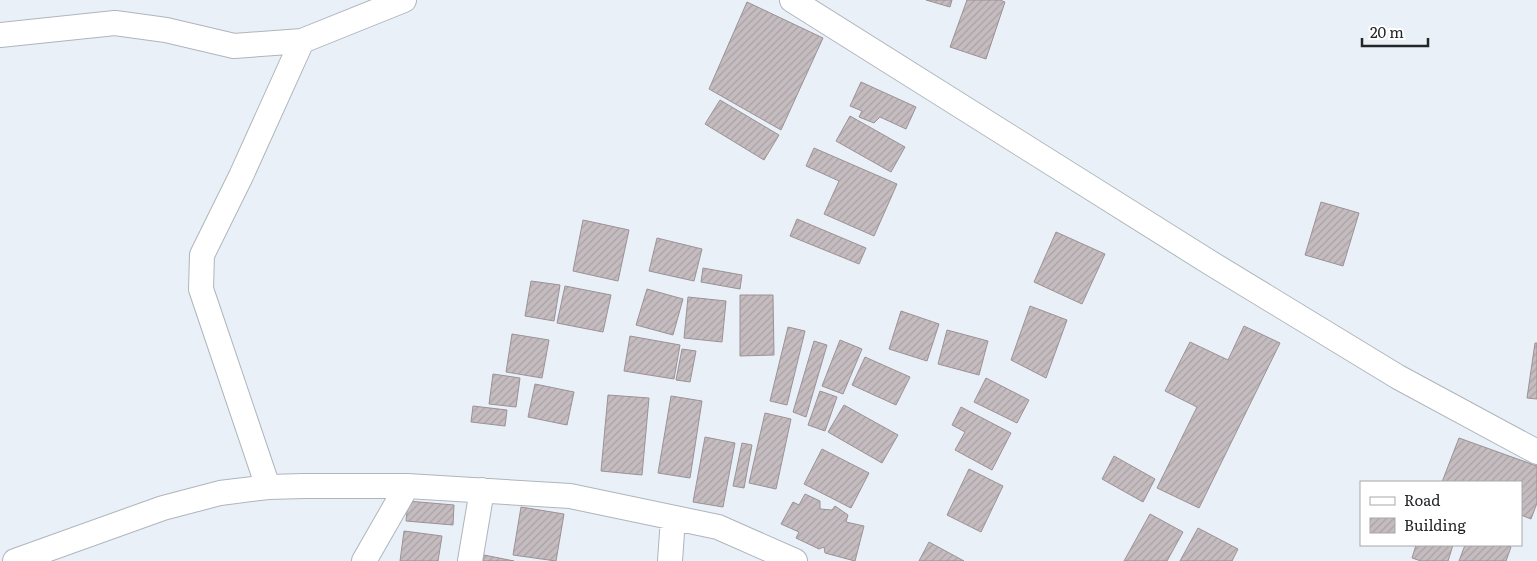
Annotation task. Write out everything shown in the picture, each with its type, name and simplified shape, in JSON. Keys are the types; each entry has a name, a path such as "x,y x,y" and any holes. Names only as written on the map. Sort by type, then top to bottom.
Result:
{"street":[{"path":"0,35 116,23 166,30 234,46 302,41 404,0"},
{"path":"792,0 1168,237 1373,362 1537,452"},
{"path":"268,487 201,289 202,255 241,176 302,41"},
{"path":"364,561 407,486"},
{"path":"15,561 163,508 220,493 268,487 407,486 570,496 718,527 795,561"},
{"path":"470,561 482,490"},
{"path":"670,561 673,518"}],"building":[{"path":"926,0 952,0 950,7"},
{"path":"967,0 1000,0 1005,2 986,59 950,47"},
{"path":"747,2 823,38 781,130 709,89"},
{"path":"861,82 916,107 906,129 880,117 874,123 859,117 862,111 850,106"},
{"path":"720,100 779,135 764,160 705,124"},
{"path":"850,116 905,147 891,172 836,141"},
{"path":"814,148 897,184 874,236 824,214 839,181 806,166"},
{"path":"1321,202 1359,213 1343,266 1305,255"},
{"path":"797,219 866,248 859,264 790,236"},
{"path":"583,220 629,230 618,281 573,271"},
{"path":"1056,232 1105,254 1082,304 1034,282"},
{"path":"657,238 702,249 694,281 649,271"},
{"path":"703,268 742,275 740,289 701,282"},
{"path":"531,281 560,285 554,321 525,316"},
{"path":"565,286 611,295 603,332 557,323"},
{"path":"647,289 683,299 673,335 636,325"},
{"path":"740,295 773,295 774,355 740,356"},
{"path":"688,297 726,301 722,342 684,338"},
{"path":"1030,306 1067,320 1046,378 1011,360"},
{"path":"901,311 939,324 927,361 889,349"},
{"path":"1244,326 1280,343 1199,508 1157,488 1197,407 1165,391 1190,342 1228,360"},
{"path":"788,327 805,331 787,405 770,401"},
{"path":"947,330 988,341 979,375 938,364"},
{"path":"512,334 549,340 542,378 506,372"},
{"path":"630,336 680,345 674,379 624,371"},
{"path":"840,340 862,349 843,394 822,386"},
{"path":"814,341 827,345 806,417 793,412"},
{"path":"1535,343 1537,343 1537,399 1527,398"},
{"path":"682,349 696,351 690,382 676,380"},
{"path":"865,357 910,377 896,405 852,385"},
{"path":"493,374 520,378 516,407 489,404"},
{"path":"986,378 1029,400 1017,423 974,402"},
{"path":"535,384 574,392 567,425 528,417"},
{"path":"820,391 837,397 825,431 808,425"},
{"path":"608,395 649,398 642,475 601,471"},
{"path":"671,396 702,401 690,478 658,473"},
{"path":"844,405 898,435 882,463 828,432"},
{"path":"473,406 507,410 505,426 471,422"},
{"path":"961,407 1011,433 992,470 955,450 965,432 952,425"},
{"path":"765,413 791,419 776,489 749,483"},
{"path":"705,437 735,443 723,507 693,502"},
{"path":"1459,438 1537,466 1537,503 1531,519 1522,515 1522,481 1442,481"},
{"path":"742,443 752,445 744,488 733,486"},
{"path":"822,449 869,473 851,508 804,484"},
{"path":"1114,456 1155,479 1143,502 1102,479"},
{"path":"969,469 1003,486 981,532 947,515"},
{"path":"805,494 820,501 820,509 832,510 835,506 848,515 846,522 864,526 855,561 825,553 824,547 819,549 796,538 799,532 781,524 793,502 799,505"},
{"path":"408,501 454,505 453,525 406,521"},
{"path":"521,507 564,514 556,561 513,555"},
{"path":"1150,514 1183,532 1167,561 1124,561"},
{"path":"1198,528 1238,549 1232,561 1180,561"},
{"path":"404,531 442,536 438,561 400,561"},
{"path":"929,542 964,561 919,561"},
{"path":"1416,546 1453,546 1448,561 1421,561 1412,558"},
{"path":"1465,546 1511,547 1506,561 1459,561"},
{"path":"484,555 514,561 483,561"}]}
